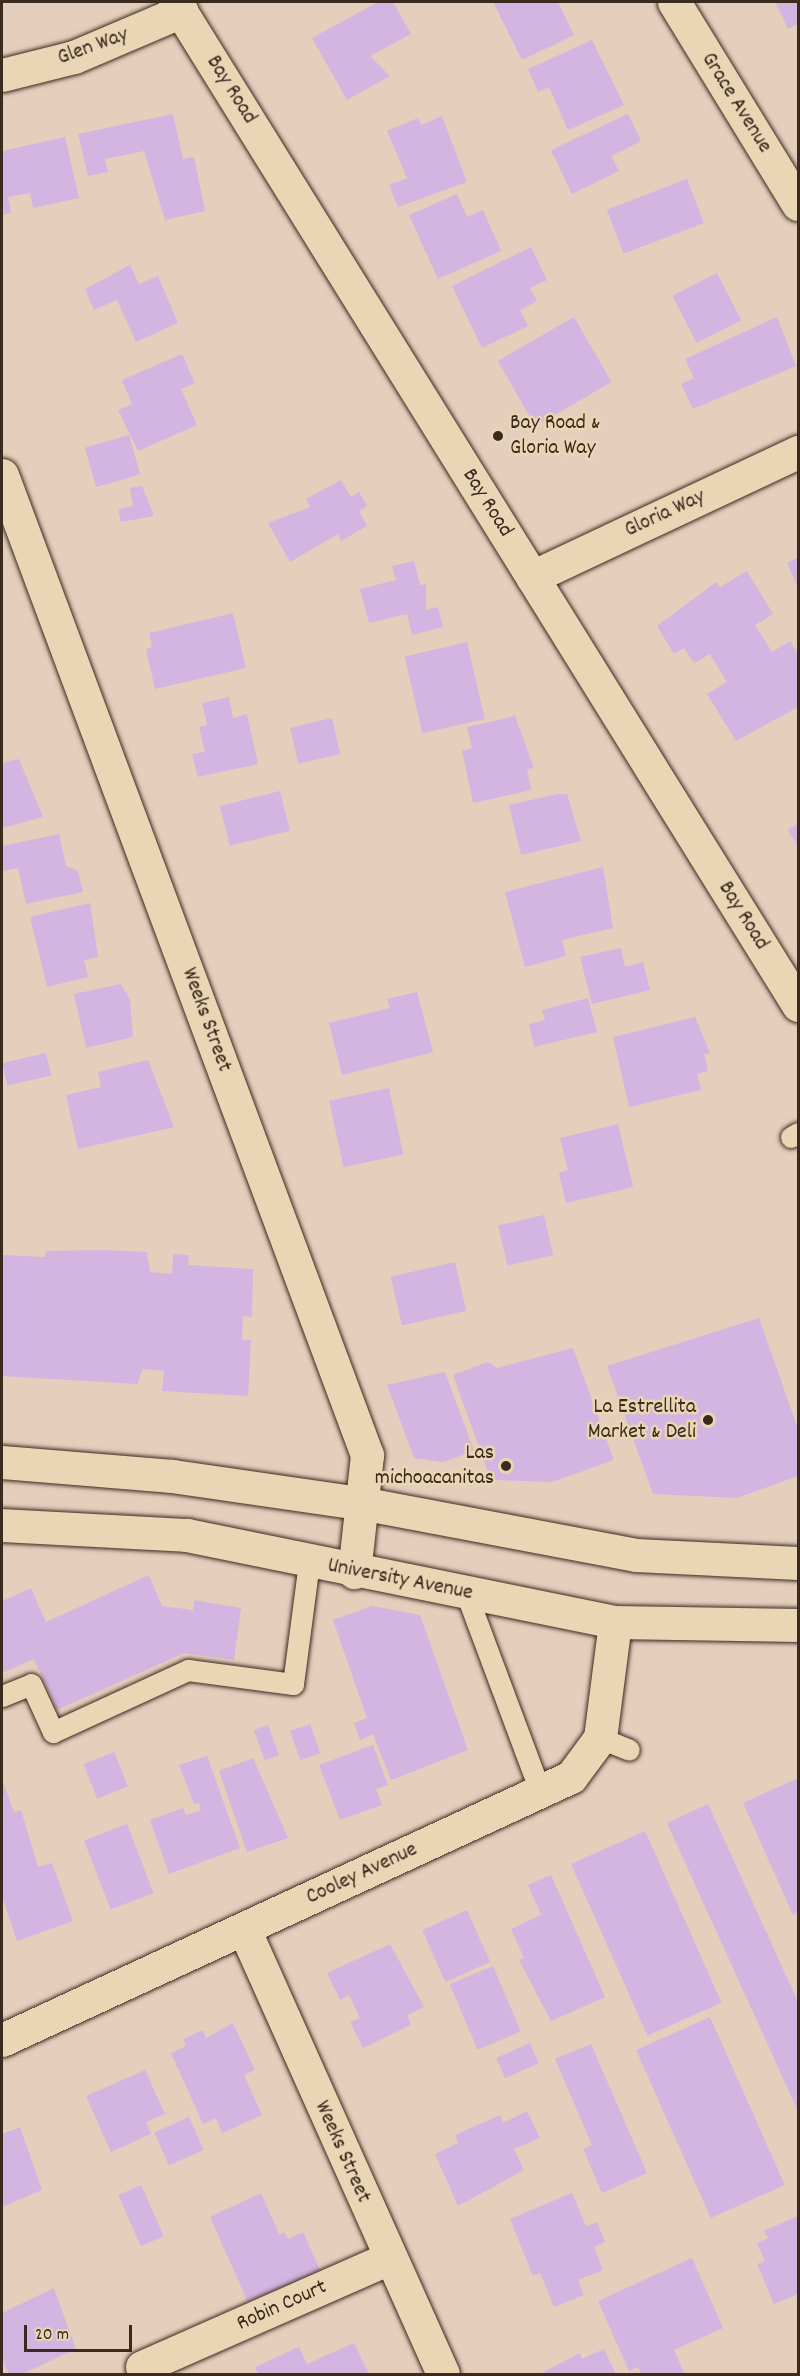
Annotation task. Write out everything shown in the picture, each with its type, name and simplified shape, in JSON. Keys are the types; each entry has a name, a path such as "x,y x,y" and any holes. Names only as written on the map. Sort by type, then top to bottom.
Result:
{"street":[{"name":"Grace Avenue","path":"674,2 798,204"},
{"name":"Glen Way","path":"2,75 74,57 178,6"},
{"name":"Bay Road","path":"178,6 798,1003"},
{"name":"Gloria Way","path":"532,577 798,452"},
{"name":"Weeks Street","path":"2,475 367,1455 366,1504 354,1572"},
{"path":"2,1462 172,1476 366,1504 636,1555 798,1563"},
{"name":"University Avenue","path":"2,1525 187,1535 354,1572 615,1622 798,1625"},
{"name":"Cooley Avenue","path":"2,2040 571,1777 615,1744 615,1622"},
{"name":"Weeks Street","path":"244,1929 389,2258 443,2374"},
{"name":"Robin Court","path":"142,2367 389,2258"}],"lane":[{"path":"2,1696 31,1684 53,1732 188,1670 293,1684 309,1562"},
{"path":"466,1593 540,1791"}],"building":[{"path":"378,2 393,2 411,34 370,56 390,76 347,100 312,38"},
{"path":"493,2 558,2 574,35 522,60"},
{"path":"775,2 798,2 798,24 788,29"},
{"path":"592,40 624,105 568,130 549,87 538,92 528,69"},
{"path":"173,114 183,159 194,157 205,211 165,220 144,151 105,159 108,172 88,176 78,134"},
{"path":"628,114 641,141 611,156 619,171 572,194 551,150"},
{"path":"442,116 467,182 398,207 389,185 407,178 387,131 418,118 421,125"},
{"path":"65,137 79,198 33,208 30,193 8,197 11,213 2,215 2,151"},
{"path":"687,179 704,223 624,254 607,210"},
{"path":"457,194 467,217 483,210 501,251 438,279 409,215"},
{"path":"531,247 547,280 530,288 537,301 520,310 528,326 482,348 452,286"},
{"path":"130,265 139,284 158,276 178,323 136,342 117,300 94,310 85,289"},
{"path":"717,273 741,320 697,343 672,296"},
{"path":"574,317 612,382 535,426 498,361"},
{"path":"777,317 796,366 693,409 681,384 694,378 685,359"},
{"path":"182,354 195,383 181,389 197,425 138,451 118,410 132,404 122,380"},
{"path":"129,435 140,474 96,487 85,448"},
{"path":"341,480 351,497 359,492 367,506 359,511 367,526 341,541 338,534 290,562 268,523 310,507 306,499"},
{"path":"142,486 154,516 121,522 118,509 133,506 130,488"},
{"path":"798,557 798,588 787,563"},
{"path":"414,561 420,585 426,584 426,610 438,607 443,627 412,635 407,614 369,623 360,589 396,580 392,566"},
{"path":"747,571 773,614 755,625 772,652 790,641 798,655 798,707 736,741 707,694 727,682 710,654 694,663 684,648 674,654 657,626 716,582 720,587"},
{"path":"233,613 246,668 155,689 146,649 152,647 149,633"},
{"path":"467,642 485,719 422,733 405,656"},
{"path":"229,697 233,718 247,714 258,764 198,777 192,754 205,752 199,727 207,725 202,703"},
{"path":"515,716 534,768 527,769 531,790 473,803 462,751 472,748 467,727"},
{"path":"332,718 340,754 298,764 290,728"},
{"path":"19,759 43,817 2,828 2,763"},
{"path":"280,791 290,831 230,846 220,806"},
{"path":"567,794 581,841 521,855 509,805"},
{"path":"798,824 798,847 788,830"},
{"path":"59,834 66,866 78,871 83,892 26,904 18,868 3,871 2,846"},
{"path":"603,867 613,928 562,940 566,956 525,967 505,892"},
{"path":"90,903 98,957 84,960 88,977 47,987 30,917"},
{"path":"621,948 625,967 643,962 650,990 592,1004 580,957"},
{"path":"121,984 130,1000 133,1037 86,1048 74,994"},
{"path":"417,992 433,1052 342,1075 329,1023 390,1008 387,999"},
{"path":"588,998 597,1032 534,1047 529,1024 545,1020 542,1010"},
{"path":"695,1017 710,1053 704,1054 708,1071 697,1074 701,1090 629,1107 613,1037"},
{"path":"46,1053 51,1075 7,1086 2,1063"},
{"path":"148,1060 174,1127 78,1149 66,1095 101,1087 98,1072"},
{"path":"389,1088 403,1155 343,1167 329,1101"},
{"path":"618,1124 633,1187 566,1203 559,1173 568,1170 560,1138"},
{"path":"544,1215 553,1255 507,1266 498,1226"},
{"path":"46,1251 147,1252 150,1272 172,1274 173,1254 189,1255 188,1265 253,1269 252,1317 243,1316 242,1340 251,1340 248,1396 162,1391 164,1371 143,1369 137,1384 2,1376 2,1255 45,1257"},
{"path":"455,1262 466,1311 402,1326 391,1277"},
{"path":"759,1318 798,1429 798,1476 737,1498 653,1494 607,1366"},
{"path":"573,1348 614,1460 552,1482 491,1480 453,1375 488,1362 497,1368"},
{"path":"445,1372 474,1451 443,1462 414,1458 387,1385"},
{"path":"149,1575 162,1606 193,1610 194,1600 241,1608 234,1660 184,1653 57,1710 34,1659 2,1673 2,1601 31,1588 46,1622"},
{"path":"372,1606 420,1615 468,1750 391,1780 373,1734 360,1740 354,1723 367,1718 333,1620"},
{"path":"310,1724 320,1753 300,1760 290,1731"},
{"path":"268,1725 279,1755 265,1760 254,1730"},
{"path":"373,1745 388,1785 376,1789 382,1805 340,1820 319,1765"},
{"path":"114,1752 128,1786 97,1799 83,1764"},
{"path":"207,1756 240,1848 169,1874 150,1820 183,1808 186,1815 201,1810 199,1803 194,1804 179,1765"},
{"path":"253,1758 288,1838 247,1852 219,1771"},
{"path":"798,1778 798,1913 793,1915 743,1803"},
{"path":"2,1779 14,1812 21,1810 38,1867 52,1863 73,1921 17,1941 2,1896"},
{"path":"708,1804 798,2002 798,2111 667,1823"},
{"path":"127,1824 154,1893 111,1910 84,1840"},
{"path":"645,1831 721,2003 647,2036 571,1864"},
{"path":"551,1875 605,1997 551,2021 519,1960 524,1958 511,1929 541,1915 528,1885"},
{"path":"467,1910 490,1962 445,1982 422,1930"},
{"path":"390,1944 424,2007 407,2015 411,2025 363,2048 350,2022 360,2018 349,1995 340,2000 327,1973"},
{"path":"493,1966 521,2031 477,2050 450,1984"},
{"path":"710,2017 785,2185 711,2218 636,2050"},
{"path":"233,2023 255,2070 244,2075 262,2115 222,2133 216,2118 203,2124 171,2053 186,2046 183,2039 203,2030 206,2038"},
{"path":"530,2043 539,2063 505,2078 496,2058"},
{"path":"591,2044 647,2173 602,2193 583,2149 592,2145 555,2059"},
{"path":"145,2070 165,2114 146,2122 151,2134 111,2152 86,2096"},
{"path":"527,2111 540,2138 514,2149 524,2170 458,2206 435,2154 458,2143 455,2135 500,2115 503,2123"},
{"path":"189,2117 204,2150 169,2165 154,2132"},
{"path":"20,2127 42,2190 2,2207 2,2134"},
{"path":"141,2185 164,2236 141,2246 118,2195"},
{"path":"261,2193 279,2234 284,2232 288,2239 303,2232 320,2270 248,2302 210,2217"},
{"path":"572,2193 586,2226 597,2222 605,2242 594,2247 603,2270 578,2280 584,2295 554,2307 540,2273 533,2276 510,2219"},
{"path":"798,2216 798,2294 774,2304 757,2264 765,2261 757,2243 768,2238 764,2231"},
{"path":"692,2258 723,2328 674,2350 685,2374 641,2374 638,2367 629,2371 598,2301"},
{"path":"54,2288 76,2349 22,2374 9,2374 2,2359 2,2313"},
{"path":"354,2343 369,2374 258,2374 255,2367 299,2347 307,2364"},
{"path":"604,2349 616,2374 540,2374 580,2353 582,2359"}],"place":[{"name":"Bay Road & Gloria Way","path":"498,436"},
{"name":"La Estrellita Market & Deli","path":"708,1420"},
{"name":"Las michoacanitas","path":"506,1466"}]}
